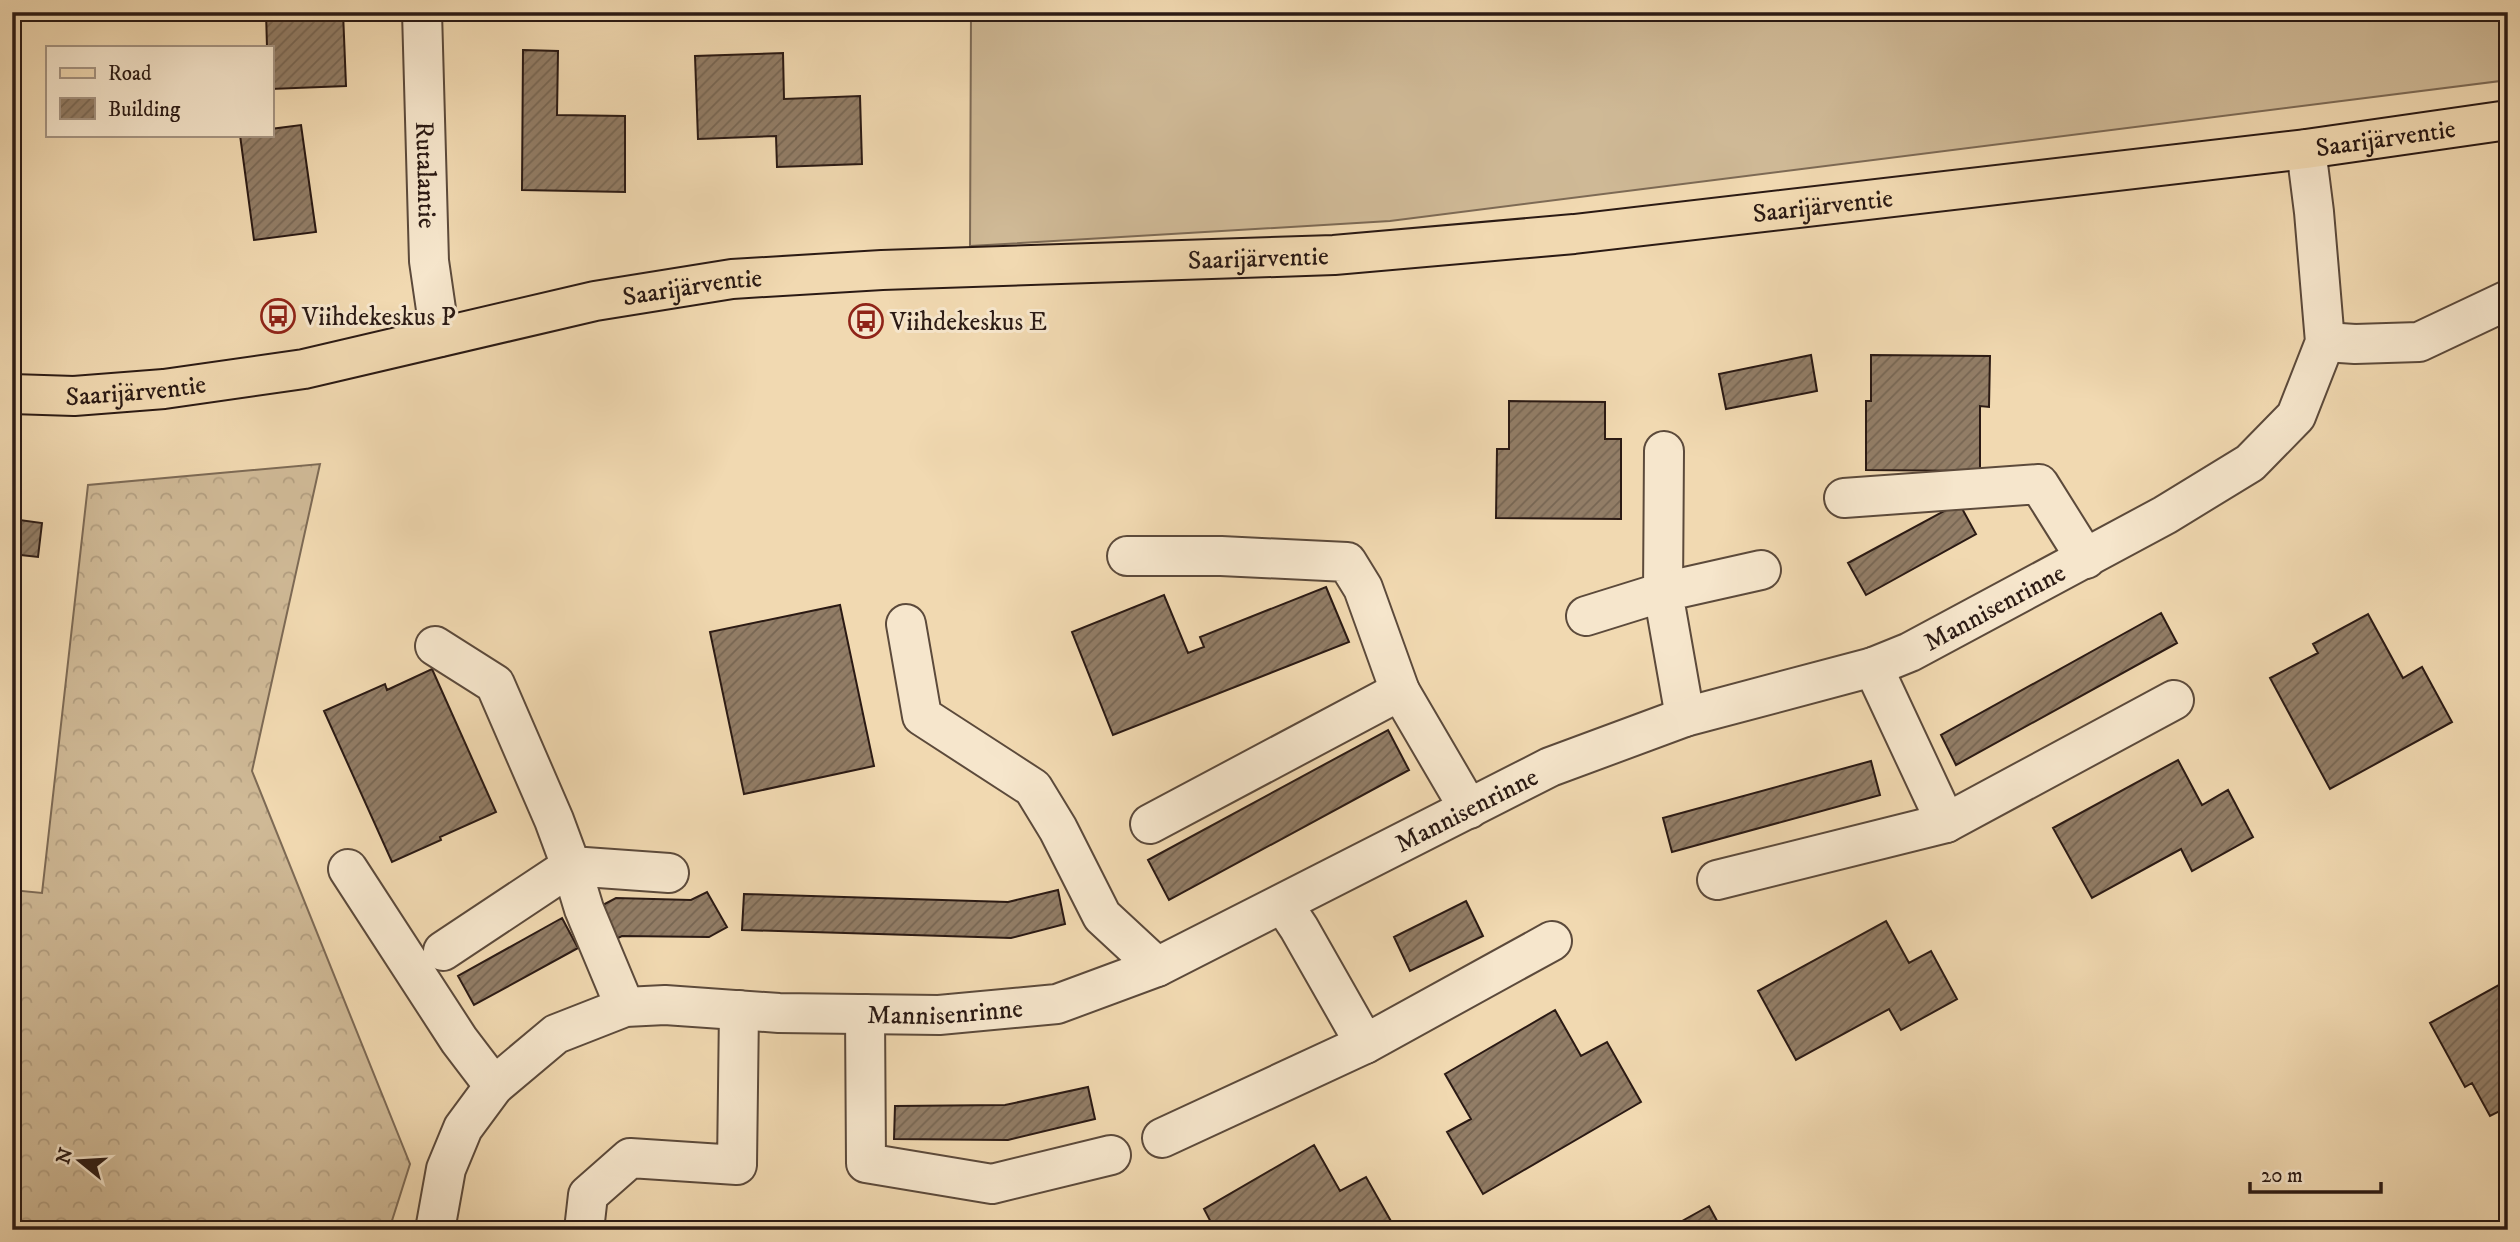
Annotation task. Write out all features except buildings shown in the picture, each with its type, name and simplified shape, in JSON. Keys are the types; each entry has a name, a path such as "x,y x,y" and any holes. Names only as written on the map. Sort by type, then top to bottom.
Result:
{"main road":[{"name":"Saarijärventie","path":"12,394 74,396 164,389 304,369 595,301 733,279 883,270 1334,255 1574,234 2306,149 2508,120"}],"street":[{"name":"Rutalantie","path":"422,12 429,261 440,337"},
{"name":"Mannisenrinne","path":"435,1230 446,1169 463,1128 494,1086 556,1034 625,1007 665,1005 739,1010 939,1015 1057,1004 1157,967 1550,767 1685,717 1873,667 1910,652 2165,515 2250,463 2296,416 2325,342 2306,149"},
{"path":"2325,342 2419,342 2508,300"},
{"path":"1664,451 1664,592 1685,717"},
{"path":"1844,498 2039,484 2086,559"},
{"path":"1127,556 1221,556 1347,562 1363,588 1399,691 1469,809"},
{"path":"1586,616 1664,592 1761,570"},
{"path":"906,624 922,716 1033,788 1058,829 1102,916 1157,967"},
{"path":"435,646 495,684 554,820 584,909 625,1007"},
{"path":"1873,667 1946,823"},
{"path":"1150,824 1399,691"},
{"path":"1717,880 1946,823 2174,700"},
{"path":"443,951 571,866 669,873"},
{"path":"348,869 459,1040 494,1086"},
{"path":"1283,904 1365,1044"},
{"path":"1162,1138 1365,1044 1552,942"},
{"path":"584,1230 588,1195 630,1158 737,1165 739,1010"},
{"path":"865,1014 866,1163 992,1184 1111,1155"}],"green space":[{"path":"971,12 2508,12 2508,80 1390,221 970,246"},
{"path":"320,464 252,771 410,1164 389,1230 12,1230 12,890 42,893 88,485"}],"place":[{"name":"Viihdekeskus P","path":"278,316"},
{"name":"Viihdekeskus E","path":"866,321"}]}
